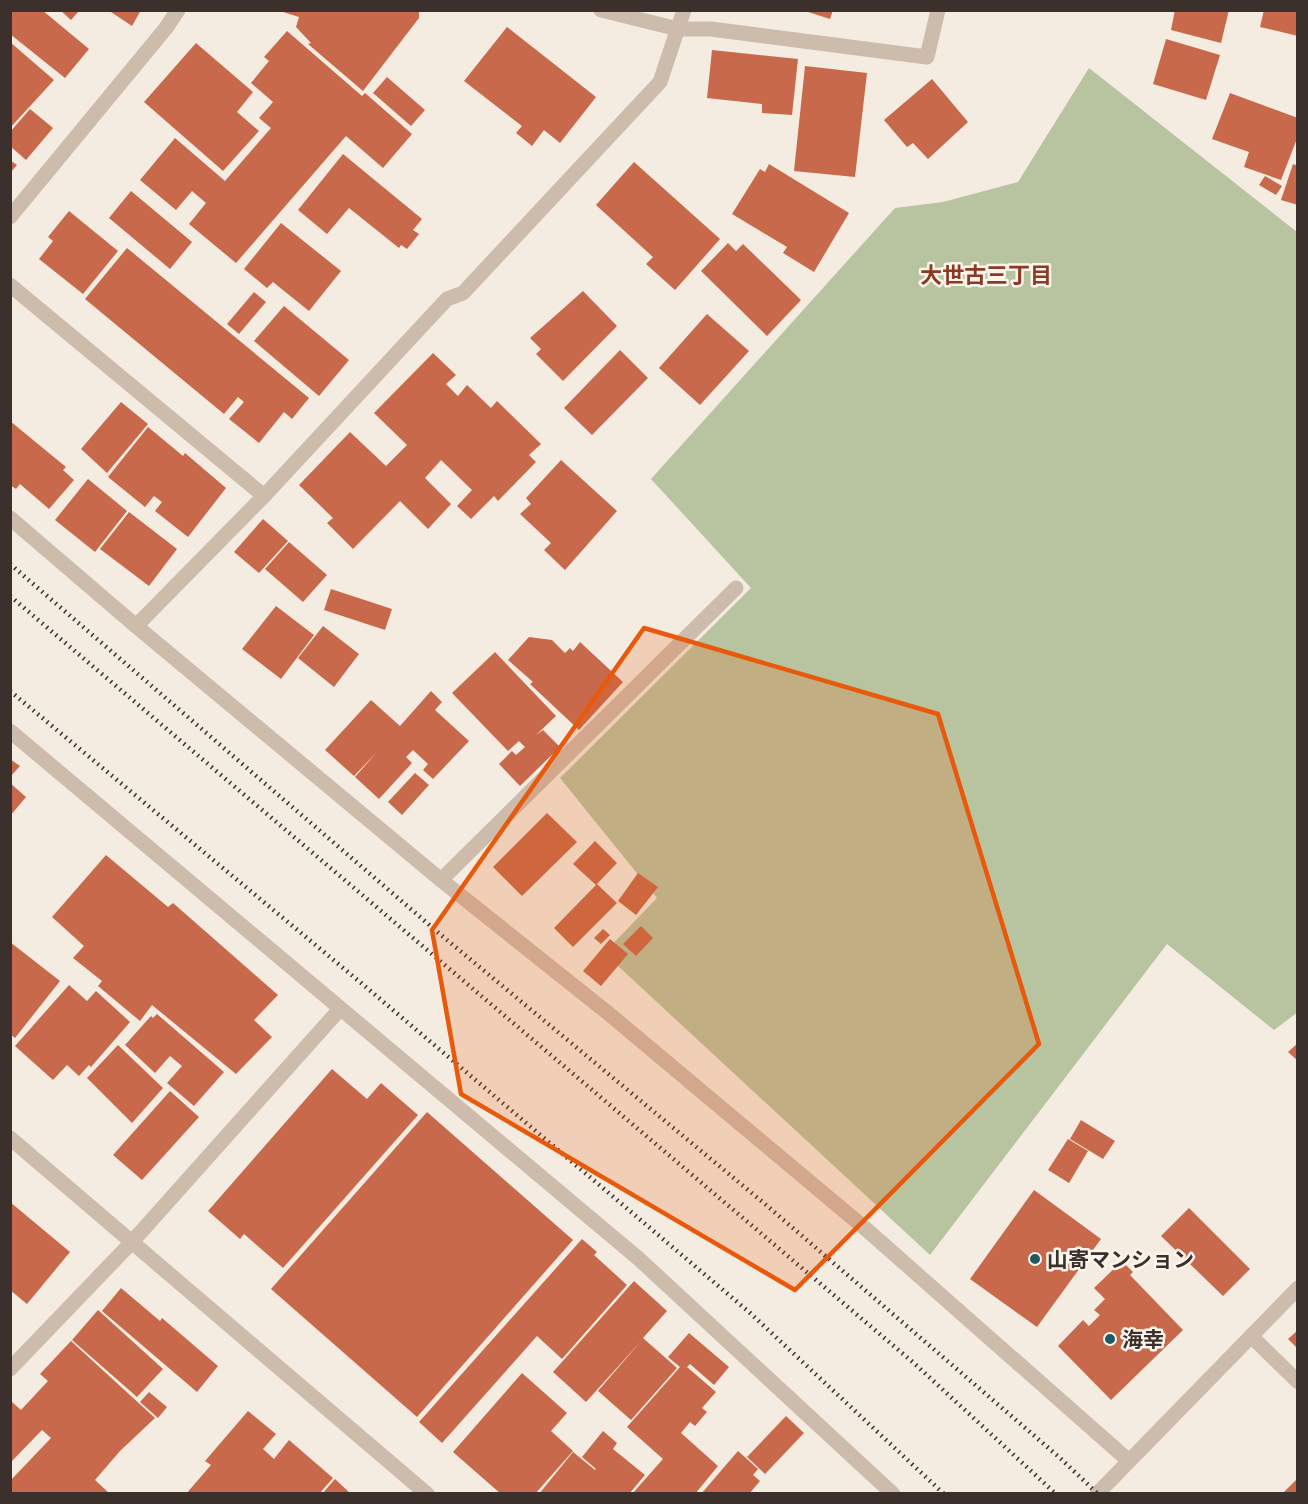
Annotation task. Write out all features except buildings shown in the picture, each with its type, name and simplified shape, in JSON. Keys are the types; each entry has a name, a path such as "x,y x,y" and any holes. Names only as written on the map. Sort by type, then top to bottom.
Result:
{"street":[{"path":"10,218 166,28 178,10"},
{"path":"601,10 678,29 711,29 927,57 938,10"},
{"path":"136,626 264,496 447,299 463,293 660,82 684,10"},
{"path":"10,285 264,496"},
{"path":"10,518 441,880 608,1013 867,1230 1129,1461"},
{"path":"441,880 736,588"},
{"path":"10,731 639,1259 893,1494"},
{"path":"10,1369 132,1242 340,1010"},
{"path":"10,1138 427,1494"},
{"path":"1097,1494 1298,1288"},
{"path":"1251,1336 1298,1382"}],"highlighted area":[{"path":"644,628 938,714 1039,1044 795,1290 461,1094 432,930"}],"green space":[{"path":"1089,68 1297,232 1298,1012 1274,1030 1167,944 930,1255 604,953 657,898 560,778 751,588 651,479 895,208 943,202 1018,182"}],"railway":[{"path":"10,564 441,935 765,1204 1059,1457 1098,1494"},
{"path":"10,596 915,1364 1056,1494"},
{"path":"10,691 360,982 749,1312 944,1494"}],"place":[{"name":"山寄マンション","path":"1035,1259"},
{"name":"海幸","path":"1110,1339"}],"district":[{"name":"大世古三丁目","path":"986,275"}]}
